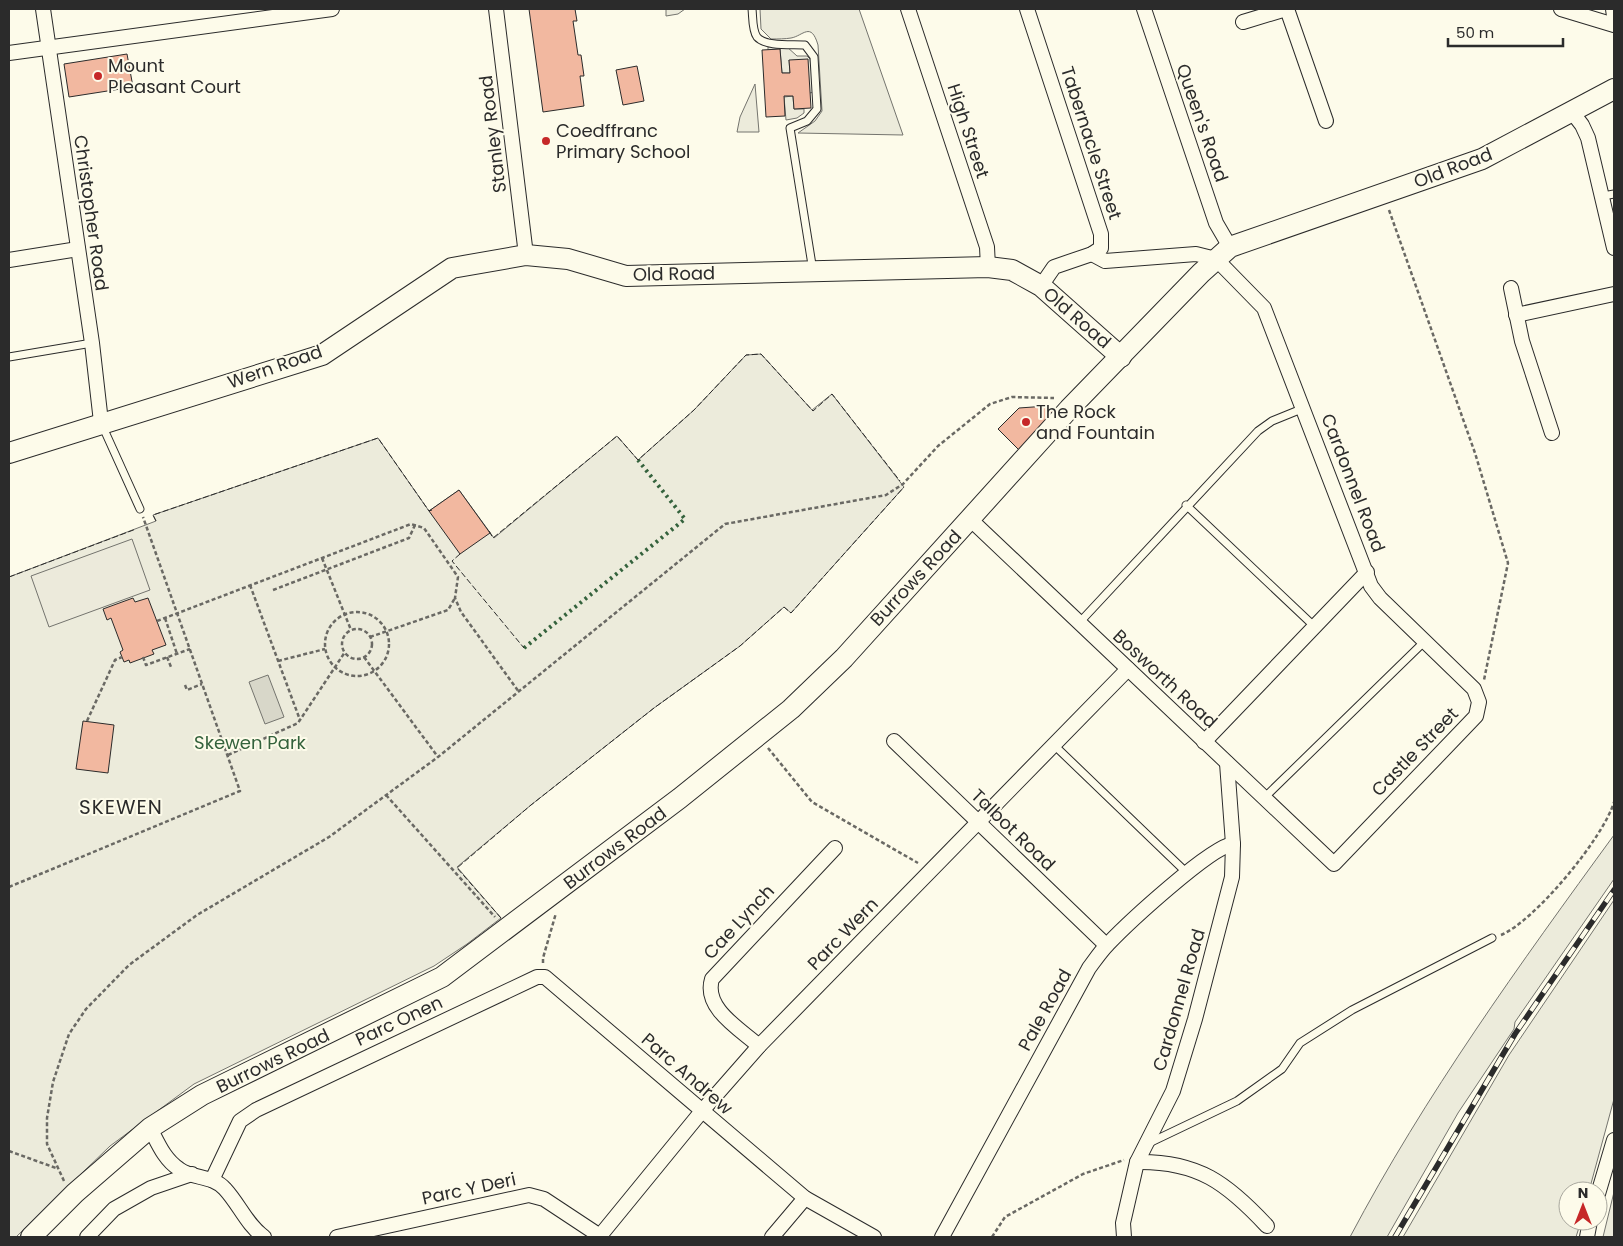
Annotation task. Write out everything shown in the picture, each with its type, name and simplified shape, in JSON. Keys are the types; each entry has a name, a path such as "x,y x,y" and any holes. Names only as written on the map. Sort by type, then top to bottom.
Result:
{"main road":[{"name":"Old Road","path":"526,255 568,259 626,276 988,267 1012,270 1041,286 1121,357 1223,253 1482,159 1614,89"},
{"name":"Wern Road","path":"9,452 322,355 452,268 526,255"},
{"name":"Burrows Road","path":"31,1237 75,1193 150,1128 202,1095 442,977 507,930 758,736 791,709 844,658 893,602 971,520 1069,409 1121,357"}],"street":[{"name":"Christopher Road","path":"43,9 92,343 101,422"},
{"path":"9,53 332,9"},
{"name":"Stanley Road","path":"496,9 526,255"},
{"name":"High Street","path":"908,9 987,247 988,267"},
{"name":"Tabernacle Street","path":"1027,9 1101,234 1101,248 1092,254"},
{"name":"Queen's Road","path":"1144,9 1216,223 1223,253"},
{"path":"1243,22 1287,9 1326,121"},
{"path":"1561,9 1614,25"},
{"path":"1613,9 1614,16"},
{"path":"1572,112 1582,125 1588,138 1609,195 1614,248"},
{"path":"9,260 78,250"},
{"path":"1041,286 1054,267 1092,254 1105,261 1223,253"},
{"name":"Cardonnel Road","path":"1204,742 1367,572 1264,308 1223,253"},
{"path":"1510,288 1522,341 1552,433"},
{"path":"1516,315 1614,294"},
{"name":"Bosworth Road","path":"971,520 1334,864"},
{"name":"Castle Street","path":"1334,864 1476,716 1479,702 1474,689 1380,598 1371,586 1367,572"},
{"name":"Parc Wern","path":"599,1237 702,1111 760,1046 930,870 1055,746 1128,669"},
{"name":"Talbot Road","path":"894,741 977,823 1106,945"},
{"name":"Cardonnel Road","path":"1124,1237 1122,1223 1137,1162 1173,1091 1195,1018 1232,877 1233,844 1227,763"},
{"name":"Pale Road","path":"942,1237 1089,968 1106,945 1187,873 1225,845 1233,844"},
{"name":"Cae Lynch","path":"760,1046 713,1004 709,989 712,979 835,848"},
{"name":"Parc Onen","path":"212,1180 240,1121 256,1110 537,977 545,977"},
{"name":"Parc Andrew","path":"545,977 805,1198"},
{"path":"150,1128 164,1156 180,1170 212,1180 224,1187 256,1231 264,1237"},
{"path":"1602,1181 1614,1140"},
{"path":"1137,1162 1177,1164 1206,1175 1244,1201 1267,1226"},
{"path":"87,1237 114,1209 151,1188 192,1174"},
{"name":"Parc Y Deri","path":"337,1237 529,1195 544,1199 599,1237"},
{"path":"772,1237 805,1198 874,1237"}],"lane":[{"path":"752,9 754,31 757,37 764,42 805,45 814,57 817,109 807,121 790,128 813,271"},
{"path":"9,357 92,343"},
{"path":"1079,623 1258,430 1272,420 1304,408"},
{"path":"101,422 140,508"},
{"path":"1186,506 1315,627"},
{"path":"1264,798 1425,641"},
{"path":"1055,746 1187,873"},
{"path":"1144,1146 1237,1101 1282,1070 1300,1043 1344,1014 1492,938"}],"path":[{"path":"1384,194 1475,452 1508,563 1479,702"},
{"path":"75,1193 66,1184 56,1168 47,1144 47,1118 53,1082 69,1034 86,1009 129,965 168,934 328,837 438,757 725,524 886,495 902,484 938,446 978,413 990,404 1012,396 1052,397 1069,409"},
{"path":"9,887 240,791 140,508"},
{"path":"157,621 411,524 424,528 458,577 454,598 448,610 370,637"},
{"path":"273,590 409,538 415,525"},
{"path":"322,558 351,630"},
{"path":"250,585 300,720"},
{"path":"454,598 461,612 519,692"},
{"path":"354,611 370,614 382,623 388,631 390,640 387,658 375,672 354,676 343,673 334,667 325,649 328,628 344,614 354,611"},
{"path":"164,618 177,654"},
{"path":"351,630 364,631 370,637 371,649 364,657 355,659 345,652 342,642 351,630"},
{"path":"143,657 146,665 190,649"},
{"path":"278,661 325,649"},
{"path":"228,755 298,723 345,652"},
{"path":"87,721 115,660 122,657"},
{"path":"167,657 171,667"},
{"path":"364,657 438,757"},
{"path":"185,684 187,690 202,684"},
{"path":"758,736 812,802 930,870"},
{"path":"386,795 507,930"},
{"path":"1492,938 1512,930 1543,904 1597,837 1611,812 1614,802"},
{"path":"545,977 543,958 566,885"},
{"path":"9,1151 56,1168"},
{"path":"992,1237 1005,1217 1083,1174 1128,1159 1137,1162"}],"green space":[{"path":"666,9 685,9 678,14 666,16"},
{"path":"760,9 859,9 903,135 798,133 815,121 822,111 818,45 813,34 810,32 791,38 771,39 761,29"},
{"path":"786,46 797,56 807,56 810,59 814,92 810,93 789,60 790,73 782,73 780,49 768,50 768,47"},
{"path":"755,84 759,132 737,132 740,117"},
{"path":"793,96 794,109 804,109 804,113 797,118 786,120 784,97"},
{"name":"Skewen Park","path":"761,354 812,410 832,394 904,487 791,613 784,607 740,646 654,708 531,805 457,867 501,918 434,966 194,1084 110,1146 16,1237 9,1237 9,577 156,521 153,515 378,438 429,511 459,490 494,538 617,436 638,460 694,410 746,355"},
{"path":"1614,835 1614,879 1515,1022 1514,1029 1458,1113 1387,1237 1350,1237 1379,1184 1442,1081 1509,981"},
{"path":"1614,900 1614,1099 1592,1181 1558,1181 1558,1231 1578,1231 1576,1237 1403,1237 1509,1055"},
{"path":"1614,1192 1614,1237 1603,1237 1604,1231 1608,1231 1608,1217"}],"shaded area":[{"path":"132,539 150,590 49,627 31,576"},
{"path":"268,675 284,717 265,724 249,682"}],"building":[{"path":"529,9 575,9 577,21 573,21 578,55 581,55 584,76 580,76 584,106 543,112"},
{"path":"780,49 782,73 790,73 789,60 808,59 811,108 794,109 793,96 784,96 785,116 766,117 762,50"},
{"name":"Mount Pleasant Court","path":"127,54 133,87 69,97 64,64"},
{"path":"637,66 644,101 623,105 616,70"},
{"name":"The Rock and Fountain","path":"1047,406 1055,414 1019,450 998,429 1019,408"},
{"path":"459,490 490,533 460,554 429,511"},
{"path":"133,598 135,602 148,598 166,645 152,650 154,654 130,663 129,660 124,662 120,652 123,650 111,618 107,620 103,609"},
{"path":"83,721 114,725 108,773 76,769"}],"railway":[{"path":"1395,1237 1515,1034 1614,890"}],"hedge":[{"path":"524,648 685,519 638,460"}],"fence":[{"path":"489,531 493,538 617,436 638,460 694,410 746,355 761,354 813,411 832,394 900,481"},
{"path":"156,521 153,515 378,438 429,511 432,510"},
{"path":"501,918 457,868 531,805 654,708 740,646 784,607 791,613 904,487"},
{"path":"9,577 136,529"},
{"path":"460,554 452,561 524,648"}],"place":[{"name":"Mount Pleasant Court","path":"98,76"},
{"name":"Coedffranc Primary School","path":"546,141"},
{"name":"The Rock and Fountain","path":"1026,422"}],"district":[{"name":"SKEWEN","path":"121,807"}]}
